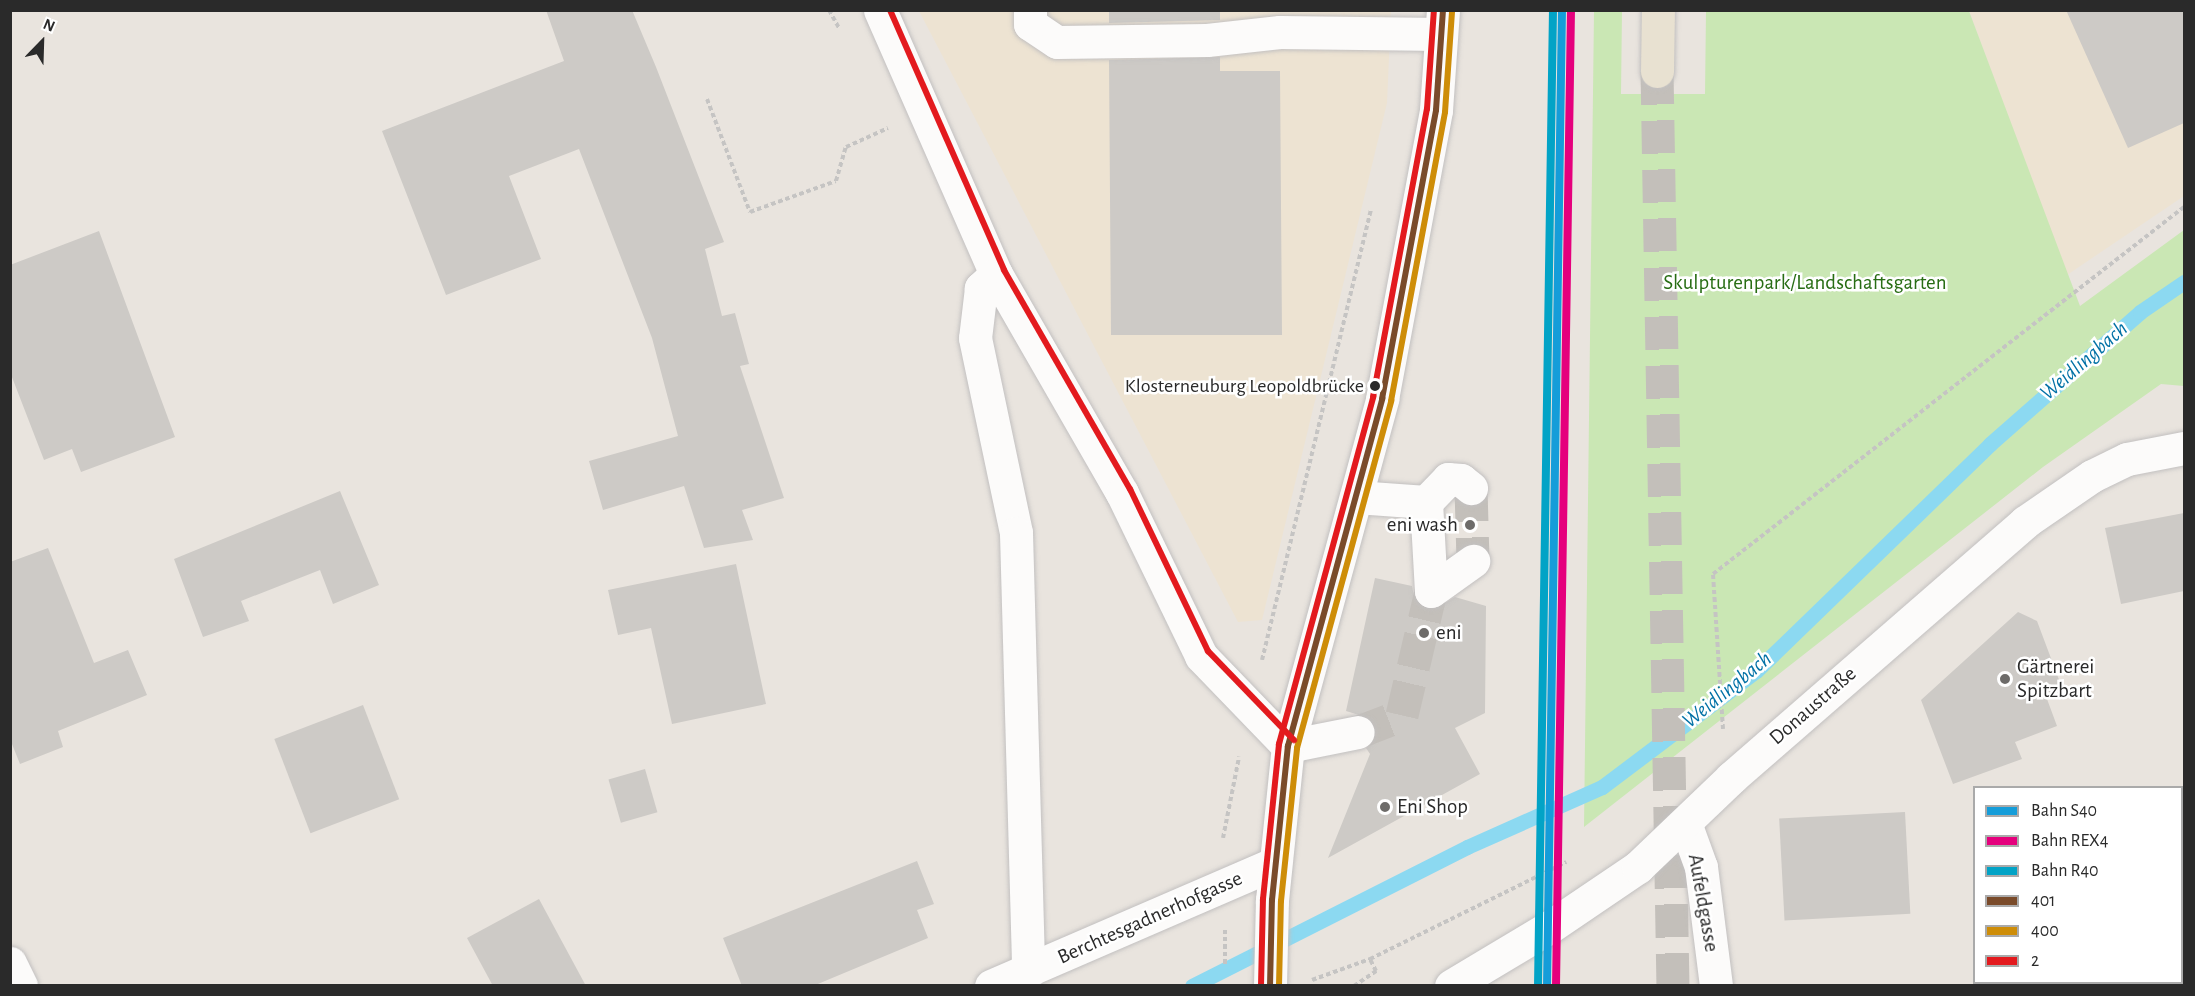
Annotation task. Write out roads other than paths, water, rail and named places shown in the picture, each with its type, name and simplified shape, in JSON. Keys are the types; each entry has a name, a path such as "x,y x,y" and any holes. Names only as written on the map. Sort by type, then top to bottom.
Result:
{"main road":[{"path":"1657,71 1658,10"}],"street":[{"path":"880,10 996,274 1122,493 1201,656 1232,691 1251,705 1288,746"},
{"path":"1030,10 1030,24 1057,42 1207,40 1280,32 1442,22 1436,110 1382,399 1288,746 1272,900 1270,986"},
{"path":"996,274 981,288 975,338 1016,533 1028,972"},
{"name":"Donaustraße","path":"1451,986 1548,928 1638,867 1731,778 2025,522 2092,476 2127,459 2184,448"},
{"path":"1471,488 1461,480 1448,479 1426,502 1431,591 1473,561"},
{"path":"1356,497 1426,502"},
{"path":"1288,746 1358,732"},
{"name":"Aufeldgasse","path":"1685,823 1701,867 1716,986"},
{"name":"Berchtesgadnerhofgasse","path":"991,986 1225,898 1275,862"},
{"path":"10,963 21,986"}],"waterway":[{"name":"Weidlingbach","path":"1192,986 1467,847 1602,787 1756,671 1990,444 2140,312 2184,282"}],"tunnel":[{"path":"1657,71 1673,986"},
{"path":"1471,488 1473,561"},
{"path":"1358,732 1402,715 1431,591"}],"rail line":[{"name":"R40","path":"1538,986 1553,10"},
{"name":"S40","path":"1547,986 1562,10"},
{"name":"REX4","path":"1556,986 1571,10"}],"place":[{"name":"Klosterneuburg Leopoldbrücke","path":"1375,386"},
{"name":"eni wash","path":"1470,525"},
{"name":"eni","path":"1424,633"},
{"name":"Gärtnerei Spitzbart","path":"2005,679"},
{"name":"Eni Shop","path":"1385,807"}],"park label":[{"name":"Skulpturenpark/Landschaftsgarten","path":"1805,283"}]}
